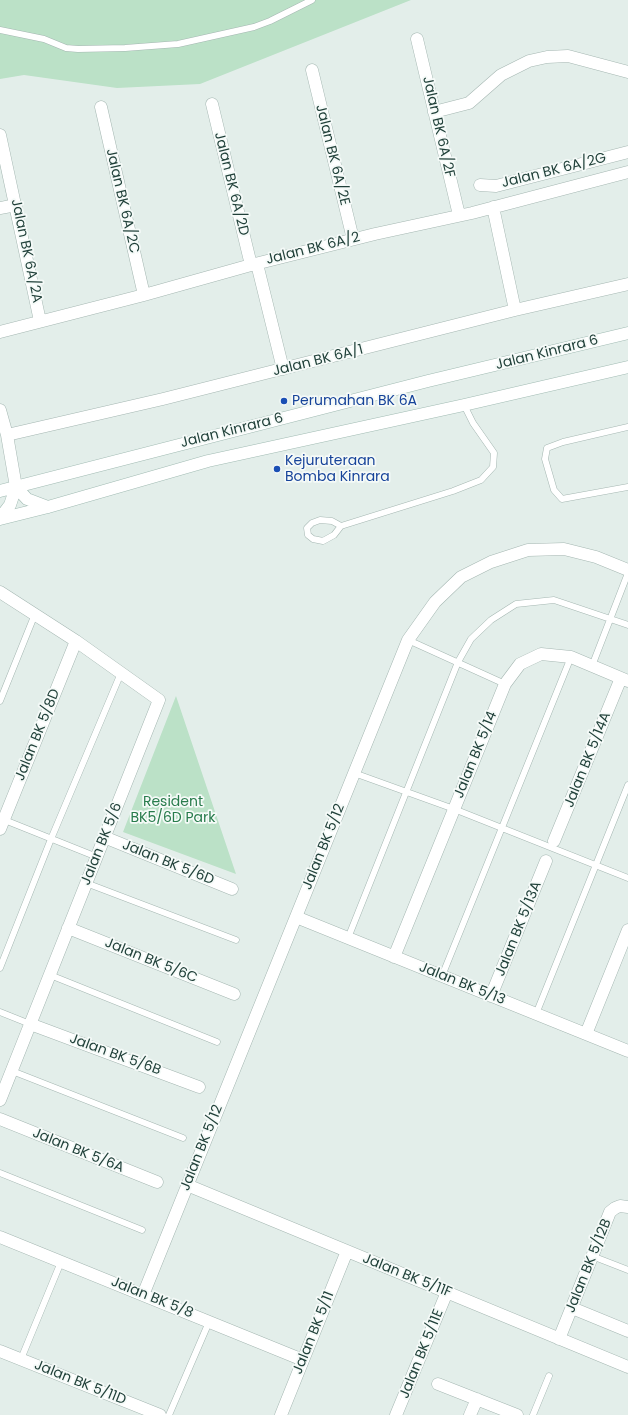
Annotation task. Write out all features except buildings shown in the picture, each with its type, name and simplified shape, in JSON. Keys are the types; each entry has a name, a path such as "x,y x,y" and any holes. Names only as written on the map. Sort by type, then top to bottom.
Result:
{"street":[{"name":"Jalan BK 6A/2F","path":"417,39 459,215"},
{"path":"434,112 469,103 501,75 529,61 547,57 568,56 628,72"},
{"name":"Jalan BK 6A/2E","path":"312,70 353,239"},
{"name":"Jalan BK 6A/2D","path":"212,104 283,369"},
{"name":"Jalan BK 6A/2C","path":"101,107 144,295"},
{"name":"Jalan BK 6A/2A","path":"0,135 40,321"},
{"name":"Jalan BK 6A/2G","path":"480,185 496,186 628,152"},
{"name":"Jalan BK 6A/2","path":"0,332 144,295 254,264 353,239 493,207 628,172"},
{"path":"0,208 16,205"},
{"path":"493,207 515,310"},
{"name":"Jalan BK 6A/1","path":"7,435 283,369 515,310 628,284"},
{"name":"Jalan Kinrara 6","path":"0,491 420,383 628,333"},
{"name":"Jalan Kinrara 6","path":"0,518 48,507 208,461 628,368"},
{"path":"0,410 7,435 16,487 10,505 0,518"},
{"path":"16,487 27,499 48,507"},
{"name":"Jalan BK 5/12","path":"143,1295 408,640 435,602 461,577 491,562 528,550 564,549 596,557 628,572"},
{"name":"Jalan BK 5/6","path":"0,592 76,640 159,700 0,1100"},
{"name":"Jalan BK 5/8D","path":"1,822 76,640"},
{"name":"Jalan BK 5/14","path":"394,957 505,684 520,664 541,654 571,657 624,680"},
{"name":"Jalan BK 5/14A","path":"554,841 624,680"},
{"name":"Jalan BK 5/6D","path":"104,837 232,889"},
{"name":"Jalan BK 5/13A","path":"491,996 546,861"},
{"name":"Jalan BK 5/13","path":"296,917 628,1051"},
{"name":"Jalan BK 5/6C","path":"68,928 234,994"},
{"path":"586,1034 628,930"},
{"name":"Jalan BK 5/6B","path":"30,1024 199,1087"},
{"name":"Jalan BK 5/6A","path":"0,1119 157,1182"},
{"name":"Jalan BK 5/11F","path":"187,1185 628,1367"},
{"name":"Jalan BK 5/12B","path":"559,1339 610,1212 620,1206 628,1207"},
{"name":"Jalan BK 5/8","path":"0,1237 303,1360"},
{"name":"Jalan BK 5/11","path":"281,1415 347,1251"},
{"name":"Jalan BK 5/11E","path":"396,1415 447,1292"},
{"path":"572,1308 628,1330"},
{"name":"Jalan BK 5/11D","path":"0,1351 160,1415"},
{"path":"438,1384 517,1415"},
{"path":"470,1415 476,1399"}],"lane":[{"path":"0,30 44,39 66,48 78,49 178,44 254,27 270,21 312,0"},
{"path":"341,526 332,521 320,520 312,522 307,528 308,535 314,539 323,540 334,535 341,526 453,491 481,480 493,467 494,453 472,423 464,405"},
{"path":"628,427 563,442 547,448 545,459 554,490 562,499 628,487"},
{"path":"592,666 628,572"},
{"path":"348,938 458,662 471,640 491,620 516,604 554,600 628,625"},
{"path":"0,701 35,614"},
{"path":"408,640 505,684"},
{"path":"442,976 571,657"},
{"path":"0,968 51,839 121,673"},
{"path":"354,773 501,827 628,878"},
{"path":"536,1014 628,785"},
{"path":"1,822 97,857"},
{"path":"86,883 236,940"},
{"path":"50,975 217,1042"},
{"path":"0,1012 30,1024"},
{"path":"12,1071 183,1138"},
{"path":"0,1173 142,1230"},
{"path":"592,1256 628,1270"},
{"path":"21,1359 61,1262"},
{"path":"169,1415 209,1322"},
{"path":"533,1415 549,1376"}],"green space":[{"path":"0,0 411,0 200,84 117,88 24,75 0,79"},
{"name":"Resident BK5/6D Park","path":"176,696 236,874 123,832"}],"place":[{"name":"Perumahan BK 6A","path":"284,401"},
{"name":"Kejuruteraan Bomba Kinrara","path":"277,469"}]}
